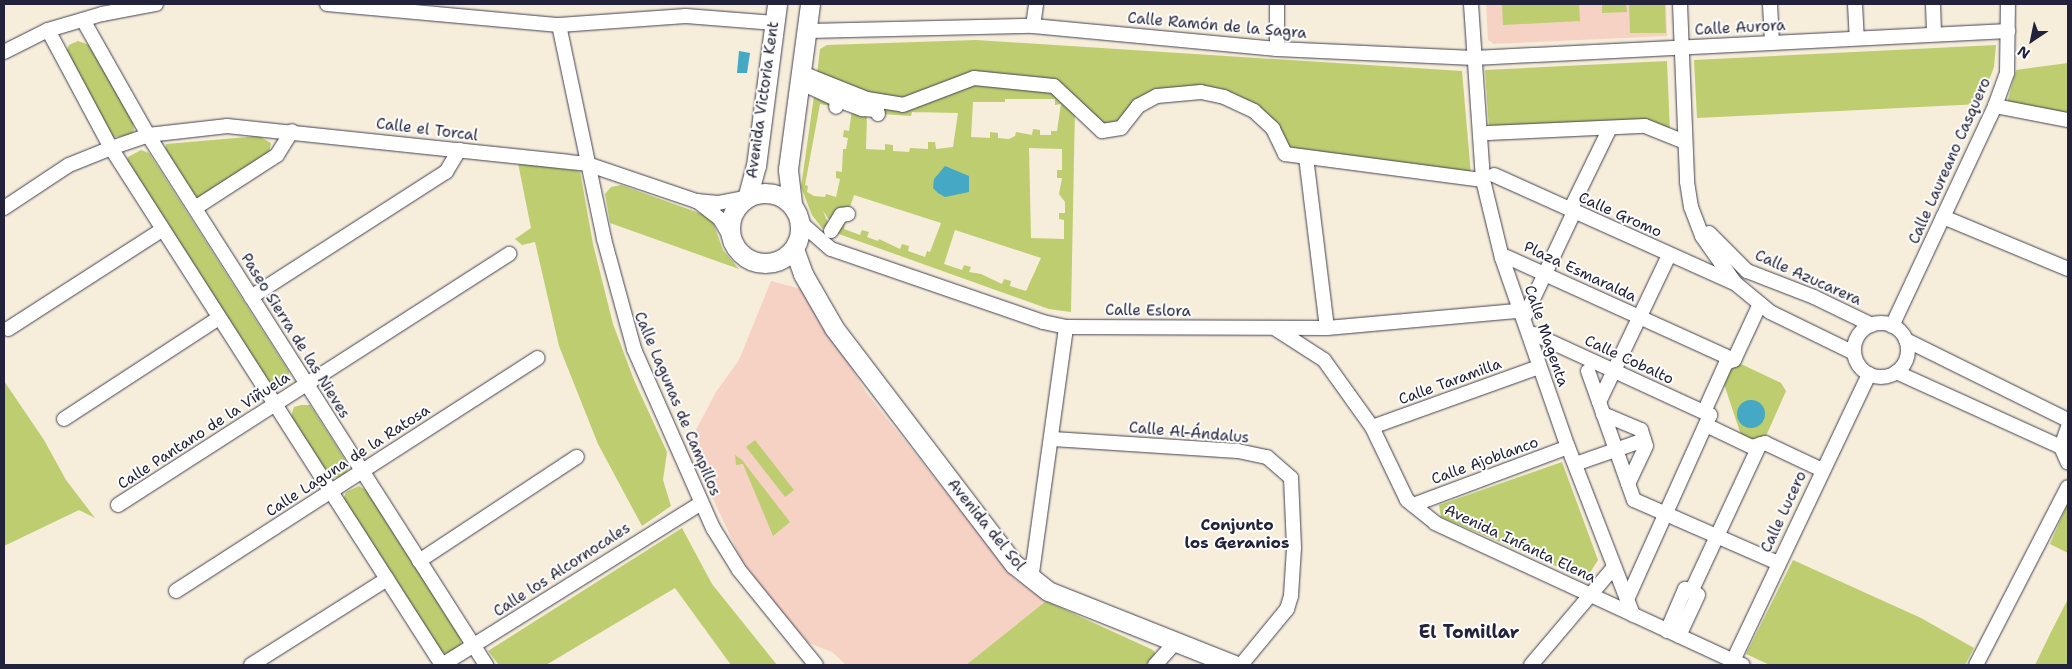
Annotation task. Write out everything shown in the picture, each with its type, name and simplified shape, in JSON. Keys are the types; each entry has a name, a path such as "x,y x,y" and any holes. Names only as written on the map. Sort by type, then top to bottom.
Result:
{"street":[{"path":"4,52 48,30 83,20 156,4"},
{"path":"327,4 559,25 686,16 775,23"},
{"name":"Avenida Victoria Kent","path":"746,196 756,166 777,4"},
{"path":"696,201 720,219 739,252 761,263 771,264 784,258 794,249 800,233 800,222 792,203 788,169 802,78 810,4"},
{"path":"1033,26 1036,4"},
{"path":"1277,4 1277,49"},
{"name":"Calle Magenta","path":"1471,4 1474,58 1488,178 1523,312 1539,367 1568,447 1633,615"},
{"name":"Calle Azucarera","path":"1680,4 1687,182 1691,206 1702,236 1734,283 1770,312 1854,353"},
{"path":"1770,4 1772,42"},
{"path":"1855,4 1857,37"},
{"path":"1933,4 1934,34"},
{"name":"Calle Laureano Casquero","path":"1892,326 1995,106 2007,73 2008,4"},
{"name":"Paseo Sierra de las Nieves","path":"83,20 148,135 361,472 486,665"},
{"name":"Calle Lagunas de Campillos","path":"559,25 587,164 624,322 700,504 739,570 816,665"},
{"name":"Calle Ramón de la Sagra","path":"807,31 1033,26 1277,49 1474,58"},
{"path":"48,30 111,148 275,404 329,493 442,665"},
{"name":"Calle Aurora","path":"1474,58 1857,37 2008,32"},
{"path":"802,78 837,103 876,110 878,114"},
{"name":"Calle Gromo","path":"802,78 867,100 903,105 974,78 1054,86 1102,131 1121,128 1138,106 1157,96 1201,92 1224,97 1254,111 1273,129 1285,154 1488,178 1572,211 1734,283"},
{"path":"1995,106 2068,120"},
{"name":"Calle el Torcal","path":"148,135 227,126 292,131 587,164 696,201"},
{"path":"1488,133 1645,126 1685,142"},
{"path":"1523,312 1545,274 1610,128"},
{"path":"195,208 277,154 292,131"},
{"path":"4,208 69,165 148,135"},
{"path":"251,297 446,172 459,150"},
{"path":"1306,157 1327,328"},
{"name":"Calle Azucarera","path":"1687,182 1711,237 1747,271 1814,297 1872,325"},
{"path":"696,201 718,203 756,192 772,194 792,203"},
{"path":"730,236 734,209 746,196"},
{"path":"831,231 841,215 848,214"},
{"path":"1943,217 2068,269"},
{"name":"Calle Eslora","path":"800,222 831,249 1043,322 1066,327 1327,328 1523,312"},
{"path":"8,329 163,229"},
{"name":"Avenida del Sol","path":"794,249 813,290 834,328 1014,564 1031,580 1048,591 1174,644 1234,665"},
{"name":"Calle Pantano de la Viñuela","path":"118,505 509,254"},
{"path":"1601,408 1613,370 1669,255"},
{"name":"Plaza Esmaralda","path":"1507,256 1734,360"},
{"name":"Avenida del Sol","path":"771,264 798,276 813,290"},
{"path":"1627,600 1706,418 1726,363 1734,360 1760,304"},
{"path":"64,419 219,318"},
{"path":"1906,340 1906,358 1896,372 1880,377 1869,374 1861,368 1854,353 1856,341 1862,331 1872,325 1892,326 1906,340 2068,420"},
{"path":"1031,580 1053,439 1066,327"},
{"name":"Avenida Infanta Elena","path":"1275,329 1324,360 1372,427 1407,500 1435,523 1736,664"},
{"name":"Calle Cobalto","path":"1534,334 1613,370 1706,418 1752,447 1760,444 1822,470"},
{"name":"Calle Laguna de la Ratosa","path":"176,591 538,358"},
{"name":"Calle Taramilla","path":"1372,427 1539,367"},
{"path":"1588,371 1634,500 1778,563"},
{"path":"1896,372 2061,447 2068,463"},
{"name":"Calle Lucero","path":"1736,664 1778,563 1869,374"},
{"path":"1601,408 1641,430 1646,446 1628,484"},
{"path":"2061,447 2068,427"},
{"name":"Calle Al-Ándalus","path":"1053,439 1238,451 1267,457 1291,478 1294,548 1291,596 1287,609 1241,665"},
{"path":"1581,462 1644,440"},
{"path":"1673,634 1698,595 1691,592 1760,444"},
{"name":"Calle Ajoblanco","path":"1413,505 1568,447"},
{"path":"419,561 577,457"},
{"path":"1976,665 2068,488 2068,483"},
{"name":"Calle los Alcornocales","path":"442,665 700,504"},
{"path":"1531,665 1593,596 1614,567"},
{"path":"251,665 387,579"},
{"path":"1155,665 1174,644"}],"shaded area":[{"path":"1486,4 1666,4 1667,36 1494,44 1488,40"},
{"path":"771,281 805,290 866,392 1015,579 1046,601 966,665 846,665 832,652 809,643 785,618 741,559 688,445 716,392 739,360"}],"green space":[{"path":"1502,4 1579,4 1580,21 1503,25"},
{"path":"1602,4 1626,4 1627,12 1602,13"},
{"path":"1629,4 1665,4 1666,33 1630,33"},
{"path":"976,40 1462,71 1471,175 1298,153 1287,146 1253,105 1156,93 1115,126 1104,126 1052,79 971,72 906,99 868,97 817,75 820,49 827,45"},
{"path":"78,41 92,46 133,121 134,130 131,136 111,137 66,52 69,45"},
{"path":"1996,45 1994,67 1980,104 1697,118 1694,60"},
{"path":"1667,61 1670,133 1489,130 1485,70"},
{"path":"2068,63 2068,116 2007,103 2016,70"},
{"path":"816,82 865,104 884,108 903,107 940,98 972,82 1050,91 1075,107 1071,312 1049,309 822,228 812,215 801,187","holes":["1005,99 1055,99 1055,105 1061,104 1057,131 1051,131 1051,135 1040,135 1040,130 1033,129 1032,135 1016,132 1015,136 1009,139 998,138 998,133 990,132 990,138 971,137 973,102 1005,102","820,104 852,110 849,131 844,130 843,137 848,138 846,149 843,149 842,172 836,171 836,178 840,179 836,197 826,194 825,197 814,196 807,192 808,186 805,185","912,112 958,113 953,147 936,149 935,142 928,142 928,149 910,148 909,152 893,151 893,145 885,144 885,150 866,149 867,113 911,116","1029,148 1062,149 1062,170 1057,170 1057,178 1062,178 1059,194 1065,202 1065,213 1059,213 1059,219 1064,220 1064,239 1031,238","854,195 941,223 930,252 927,251 925,257 908,251 909,246 902,244 900,249 879,239 878,241 867,237 869,232 862,230 860,235 844,229 846,218 841,219 835,228 829,225 823,211 833,225 842,211 849,210","955,230 1041,258 1026,291 1010,286 1011,281 1004,279 1002,284 981,274 969,272 971,267 964,265 962,270 944,264"]},
{"path":"259,136 271,143 269,153 196,199 165,150 166,144"},
{"path":"141,150 149,153 289,372 287,384 273,389 126,163 128,157"},
{"path":"518,163 580,171 593,244 613,324 634,380 667,452 663,480 671,506 642,526 598,444 559,346 535,242 522,245 515,239 531,228"},
{"path":"621,185 702,214 713,222 723,250 739,269 610,223 605,194 611,187"},
{"path":"1739,363 1781,383 1786,391 1766,436 1751,442 1742,438 1722,378 1727,367"},
{"path":"4,381 44,440 66,480 95,518 79,510 4,546"},
{"path":"310,405 349,466 346,473 337,478 327,476 290,420 294,407"},
{"path":"755,440 794,490 785,497 746,447"},
{"path":"735,455 742,460 790,522 773,536 743,464 736,465"},
{"path":"1562,462 1598,560 1586,579 1441,517 1439,505"},
{"path":"359,486 367,491 461,638 461,649 450,655 439,651 343,500 346,492"},
{"path":"2068,503 2068,553 2050,544"},
{"path":"682,528 712,584 777,665 731,665 675,588 546,665 499,665 488,651"},
{"path":"1793,560 1921,618 1974,648 1965,665 1770,665 1746,654"},
{"path":"2068,599 2068,665 2035,665 2051,632"},
{"path":"1046,601 1153,650 1156,654 1146,665 966,665"}],"water":[{"path":"739,51 750,53 747,73 737,73"},
{"path":"945,166 969,176 969,192 945,197 933,188 934,179"},
{"path":"1751,400 1761,404 1765,414 1761,424 1751,428 1741,424 1737,414 1741,404"}],"district":[{"name":"Conjunto los Geranios","path":"1237,534"},
{"name":"El Tomillar","path":"1469,632"}]}
